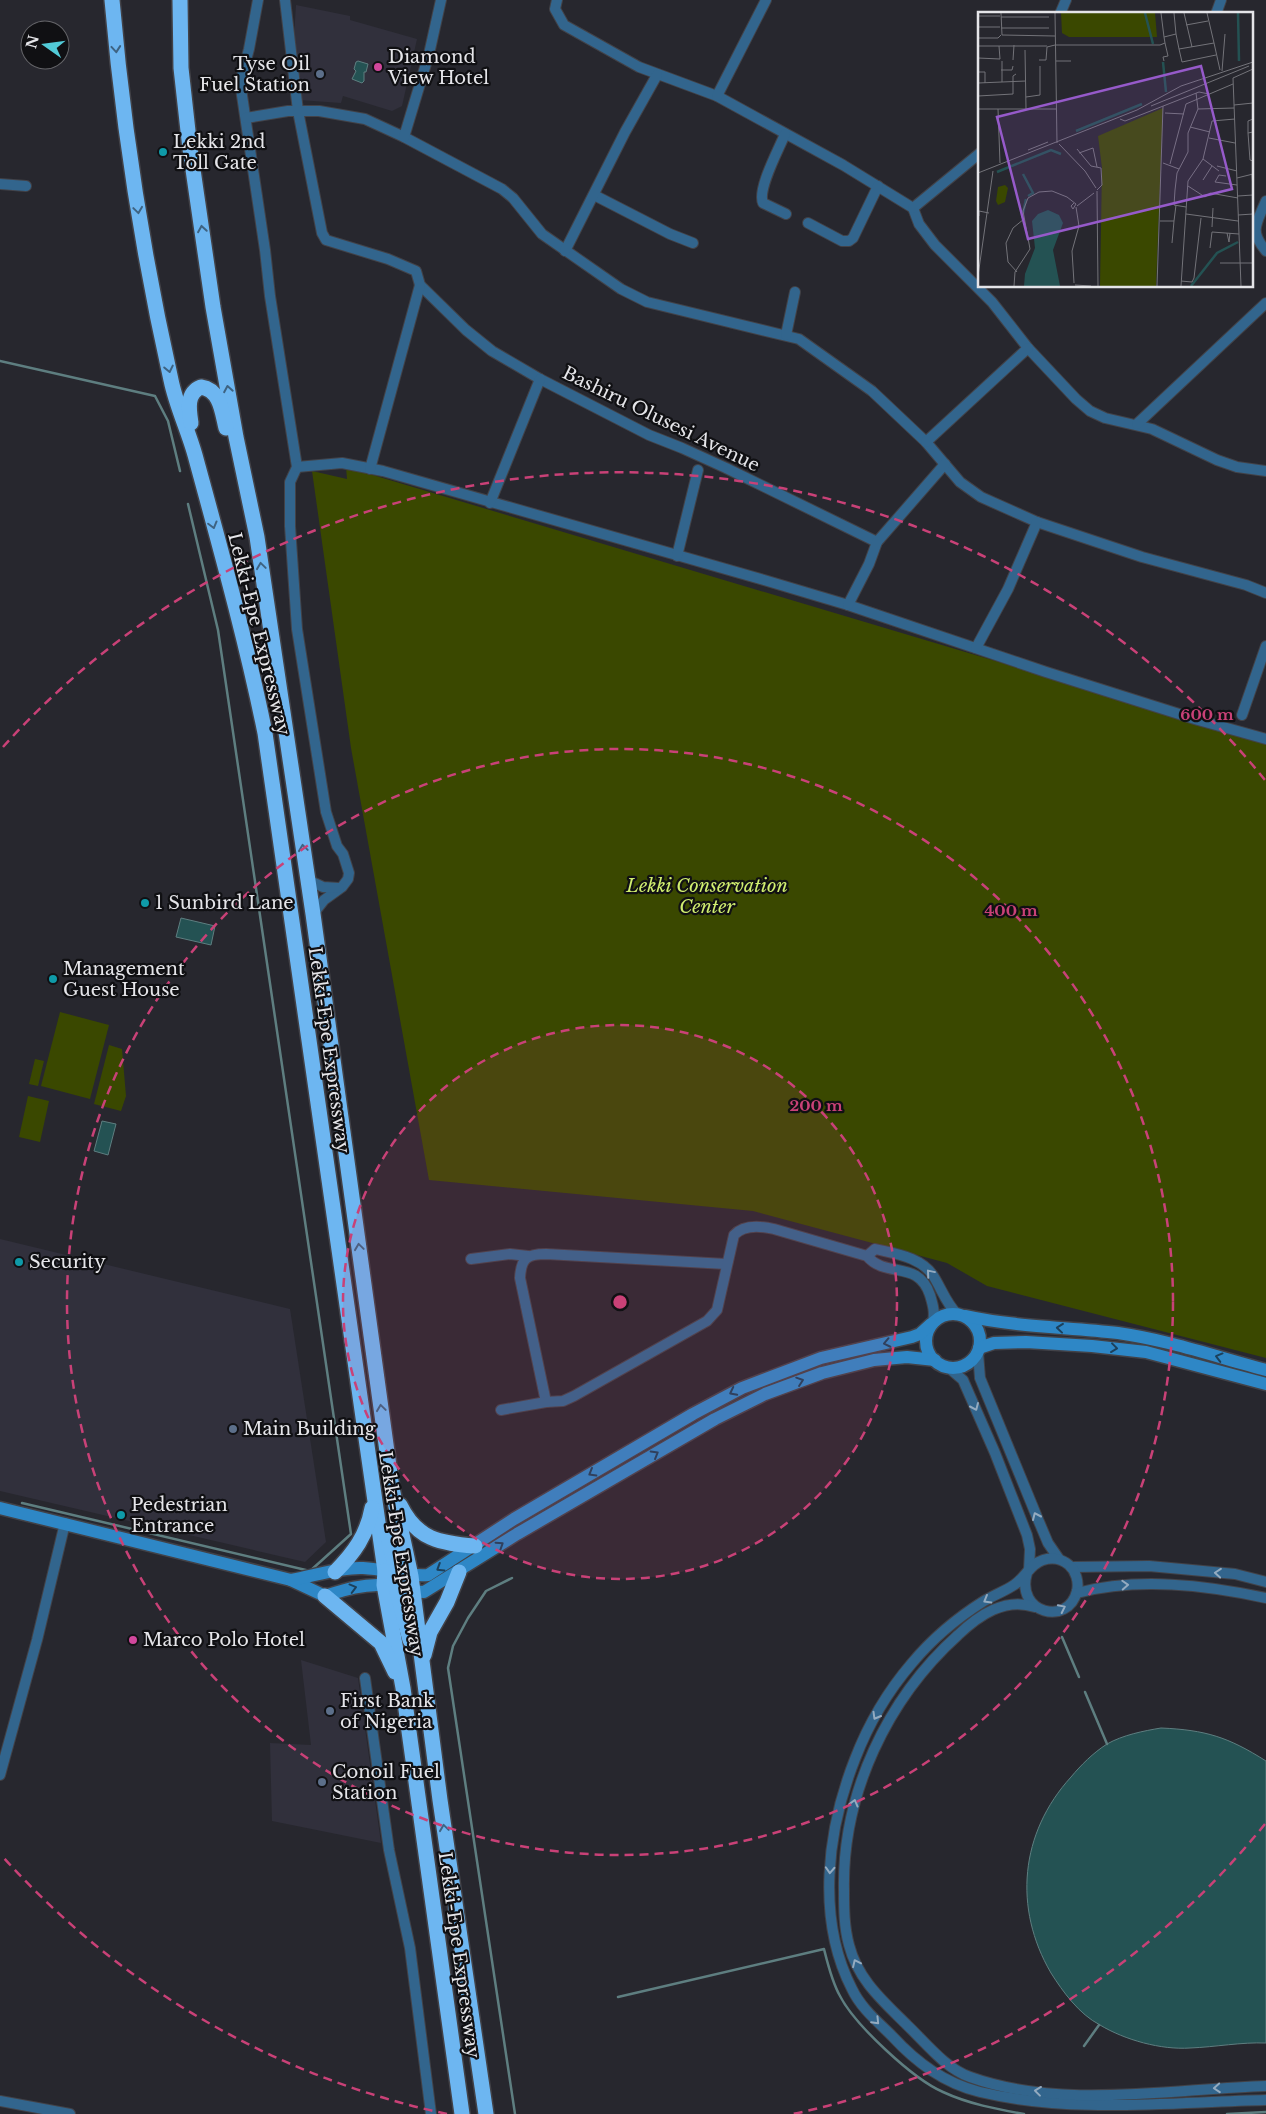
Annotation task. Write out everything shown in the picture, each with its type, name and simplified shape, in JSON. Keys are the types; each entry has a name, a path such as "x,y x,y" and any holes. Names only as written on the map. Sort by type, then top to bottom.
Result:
{"highway":[{"name":"Lekki-Epe Expressway","path":"112,0 117,60 142,242 171,382 194,455 251,666 264,733 374,1499 395,1578"},
{"name":"Lekki-Epe Expressway","path":"180,0 181,68 190,149 213,307 257,537 308,880 392,1488 395,1578 403,1688 462,2114"},
{"path":"194,455 189,402 196,389 202,387 215,393 232,452 243,468"},
{"path":"362,1416 371,1428 386,1528 394,1561 395,1578 409,1636 429,1774 440,1800"},
{"path":"392,1488 412,1525 423,1534 437,1541 475,1546"},
{"path":"335,1572 354,1553 363,1537 374,1499"},
{"path":"422,1666 430,1632 447,1602 459,1572"},
{"path":"395,1578 412,1592"},
{"name":"Lekki-Epe Expressway","path":"412,1592 486,2114"},
{"path":"325,1596 381,1643 403,1688"}],"street":[{"path":"258,0 250,49 240,82 270,296 297,466 290,482 290,526 297,629 326,812 337,846 343,854 349,873 348,879 340,888 324,900 312,914"},
{"path":"284,0 298,111"},
{"path":"404,137 429,54 441,0"},
{"path":"558,0 555,9 564,25 639,67 717,96 878,186 913,208 918,224 935,245 992,302 1028,348 1076,399 1090,411 1105,418 1136,424 1168,436 1217,460 1266,471"},
{"path":"717,96 766,0"},
{"path":"1061,12 1066,0"},
{"path":"1217,12 1221,0"},
{"path":"565,251 625,132 657,75"},
{"path":"246,118 288,111 320,111 365,119 404,137 502,189 542,234 621,289 647,302 799,339 872,391 926,442 960,482 981,497 1036,522 1142,557 1246,585 1266,594"},
{"name":"Bashiru Olusesi Avenue","path":"298,111 322,232 326,240 388,259 416,271 420,285 459,323 492,351 540,380 649,436 700,456 877,542"},
{"path":"785,134 762,195 763,203 786,214"},
{"path":"913,208 978,155"},
{"path":"0,184 26,186"},
{"path":"808,223 842,241 849,241 853,238 878,186"},
{"path":"594,195 670,234 693,243"},
{"path":"1266,201 1255,233 1256,239 1266,251"},
{"path":"370,469 420,285"},
{"path":"786,335 795,292"},
{"path":"1136,424 1266,303"},
{"path":"926,442 1028,348"},
{"path":"490,503 540,380"},
{"path":"297,466 342,463 370,469 848,605 1198,720 1266,739"},
{"path":"848,605 869,564 877,542 946,464"},
{"path":"677,556 698,470"},
{"path":"976,648 1008,589 1036,522"},
{"path":"1242,715 1266,646"},
{"path":"308,880 323,887 340,888"},
{"path":"501,1410 563,1401 707,1321 717,1310 734,1235 759,1226 867,1256 873,1264 917,1275 928,1290 934,1308 932,1323 926,1338 930,1356 940,1365 949,1368 958,1368 967,1364 978,1351 994,1344 1026,1342 1146,1352 1266,1384"},
{"path":"867,1256 875,1249 913,1259 933,1275 947,1302 978,1330 980,1339 978,1351 980,1378 1037,1518 1052,1549 1059,1559 1071,1567 1078,1584 1076,1593 1067,1606 1059,1611 1050,1612 1022,1603 1004,1606 973,1621 934,1658 904,1695 874,1749 854,1803 846,1838 843,1868 845,1929 861,1975 876,1995 932,2050 955,2068 975,2078 1010,2086 1066,2094 1122,2095 1266,2086"},
{"path":"472,1258 510,1254 528,1256 546,1254 726,1264"},
{"path":"528,1256 521,1266 520,1278 546,1402"},
{"path":"0,1508 291,1580 325,1596 395,1578 428,1575 514,1519 693,1414 742,1388 821,1358 912,1337 920,1334 932,1323 947,1314 998,1323 1118,1333 1152,1339 1266,1370"},
{"path":"412,1592 424,1592 459,1572 517,1534 715,1418 764,1394 822,1373 874,1360 907,1357 935,1360"},
{"path":"949,1368 963,1380 995,1453 1027,1535 1030,1549 1028,1572 1024,1582 1025,1592 1035,1607"},
{"path":"0,1774 37,1640 65,1523"},
{"path":"1059,1559 1040,1560 1013,1586 981,1603 949,1626 912,1663 879,1709 863,1738 838,1810 831,1860 830,1895 837,1952 852,1990 874,2018 914,2059 929,2071 946,2080 979,2092 1069,2110 1266,2100"},
{"path":"1071,1567 1149,1566 1236,1574 1266,1582"},
{"path":"291,1580 361,1568 395,1578"},
{"path":"1076,1593 1110,1586 1151,1584 1208,1588 1266,1598"},
{"path":"365,1678 390,1850 410,1948 432,2114"},
{"path":"1066,2094 1069,2110"},
{"path":"0,2101 70,2114"}],"shaded area":[{"path":"296,5 350,16 350,20 417,39 402,106 392,111 343,96 341,103 299,100 293,52"},
{"path":"356,62 368,64 362,83 352,79 356,71 354,69"},
{"path":"181,918 215,926 211,945 176,937"},
{"path":"102,1121 116,1124 108,1155 94,1151"},
{"path":"0,1239 290,1309 326,1542 305,1562 0,1491"},
{"name":"Conoil Fuel Station","path":"301,1660 358,1678 381,1843 272,1821 270,1743 311,1745"},
{"path":"1161,1728 1216,1736 1240,1746 1266,1761 1266,2043 1179,2048 1155,2046 1121,2035 1092,2020 1078,2009 1051,1973 1039,1948 1031,1923 1027,1897 1032,1846 1041,1822 1054,1799 1071,1777 1097,1751 1120,1738"}],"green space":[{"name":"Lekki Conservation Center","path":"346,467 1266,742 1266,1358 987,1286 947,1263 753,1211 429,1180 351,748 312,471 347,479"},
{"path":"60,1012 109,1025 90,1099 41,1086"},
{"path":"109,1045 122,1049 126,1096 121,1111 94,1104"},
{"path":"35,1059 44,1061 38,1086 29,1084"},
{"path":"28,1096 49,1101 40,1142 19,1137"}],"waterway":[{"path":"0,361 155,396 168,421 180,471"},
{"path":"22,1503 310,1571 351,1534 218,630 188,504"},
{"path":"512,1578 486,1591 468,1618 453,1646 448,1668 515,2114"},
{"path":"1062,1637 1079,1677"},
{"path":"1085,1692 1107,1744"},
{"path":"618,1997 824,1949 830,1973 840,1996 848,2008 871,2036 901,2064 916,2076 943,2092 983,2106 1024,2114"},
{"path":"1084,2046 1099,2025"},
{"path":"1227,2114 1266,2112"}],"place":[{"name":"Diamond View Hotel","path":"378,67"},
{"name":"Tyse Oil Fuel Station","path":"320,74"},
{"name":"Lekki 2nd Toll Gate","path":"163,152"},
{"name":"1 Sunbird Lane","path":"145,903"},
{"name":"Management Guest House","path":"53,979"},
{"name":"Security","path":"19,1262"},
{"name":"Main Building","path":"233,1429"},
{"name":"Pedestrian Entrance","path":"121,1515"},
{"name":"Marco Polo Hotel","path":"133,1640"},
{"name":"First Bank of Nigeria","path":"330,1711"},
{"name":"Conoil Fuel Station","path":"322,1782"}]}
